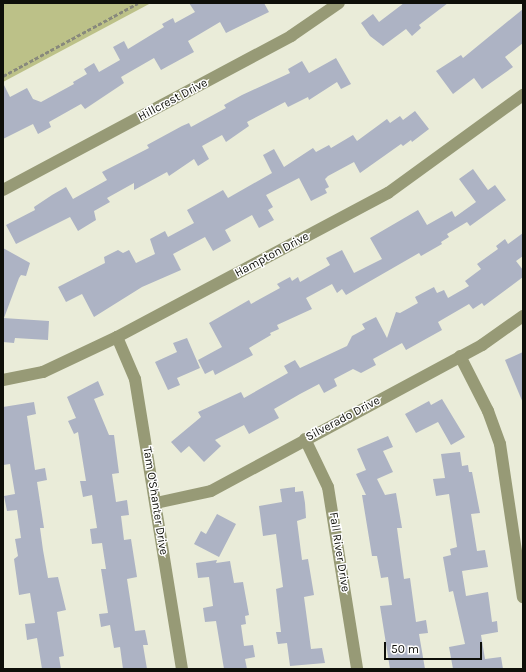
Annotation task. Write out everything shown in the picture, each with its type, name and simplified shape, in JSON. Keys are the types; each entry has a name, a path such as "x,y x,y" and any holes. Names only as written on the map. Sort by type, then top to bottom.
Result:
{"street":[{"name":"Hillcrest Drive","path":"3,190 291,36 338,3"},
{"name":"Hampton Drive","path":"3,380 43,372 117,337 388,193 523,95"},
{"name":"Silverado Drive","path":"156,503 211,490 460,356 523,316"},
{"name":"Tam O'Shanter Drive","path":"117,337 135,379 182,669"},
{"path":"460,356 488,411 500,444 523,597"},
{"name":"Fall River Drive","path":"305,439 328,486 357,669"}],"path":[{"path":"3,76 138,3"}],"green space":[{"path":"3,3 151,3 3,82"}],"building":[{"path":"189,3 264,3 269,12 226,33 220,22 188,41 194,52 161,70 154,58 121,77 124,83 85,109 81,104 49,122 51,127 38,134 33,124 3,139 3,83 10,97 27,88 33,99 41,102 74,84 73,82 87,74 84,69 94,63 99,72 120,60 113,47 124,41 128,49 164,27 162,24 173,18 175,23 195,12"},
{"path":"404,3 448,3 419,25 421,28 412,36 406,29 383,46 370,36 361,23 373,14 379,22"},
{"path":"523,9 523,43 505,57 513,67 482,89 474,78 453,94 436,71 461,55 463,58"},
{"path":"336,58 351,84 341,89 337,82 309,100 308,97 288,107 285,102 247,122 249,126 226,142 222,135 202,146 209,159 198,166 194,159 169,176 167,172 134,190 134,183 107,198 110,202 94,211 96,220 78,231 70,217 16,244 6,225 35,210 34,207 52,195 66,187 73,199 107,180 102,172 149,148 147,145 182,126 189,123 191,127 226,108 224,105 242,95 290,73 288,69 302,61 309,73"},
{"path":"415,111 429,129 412,142 411,140 403,146 401,144 360,173 354,162 328,176 325,179 329,187 325,189 327,193 311,201 299,178 266,195 273,207 268,210 274,220 259,228 252,215 225,230 231,241 213,251 205,237 173,254 181,270 142,287 94,317 82,294 66,302 58,287 105,263 104,257 118,250 123,253 129,250 136,263 155,254 150,239 165,231 168,237 194,223 187,210 223,190 228,198 272,173 263,155 274,149 284,167 313,148 316,152 329,145 331,148 353,135 357,141 387,119 390,123 400,116 403,120"},
{"path":"473,169 488,190 495,185 506,200 470,226 467,222 447,234 449,237 441,242 442,244 421,256 419,253 346,295 342,289 337,293 332,284 306,298 312,309 277,325 279,329 270,333 271,335 249,348 253,355 215,375 213,370 205,374 198,360 222,347 209,323 249,300 251,304 280,288 277,284 290,277 292,281 298,277 300,282 330,265 326,258 342,250 354,273 382,259 370,238 418,210 427,225 452,211 455,217 476,202 459,179"},
{"path":"523,233 523,256 516,261 523,270 523,277 484,306 482,303 473,309 469,304 438,322 442,330 406,350 402,343 373,359 376,365 361,373 353,369 334,379 337,386 324,393 319,384 300,394 274,409 279,418 249,434 244,425 215,440 221,446 204,462 189,446 181,453 171,442 201,417 198,412 241,392 244,398 288,373 284,366 295,360 300,368 347,346 352,336 365,329 362,324 376,317 387,338 396,312 400,313 418,303 415,297 434,287 437,293 444,290 448,298 469,286 465,281 481,269 477,264 498,249 496,246 505,239 508,244"},
{"path":"3,248 30,263 26,276 21,275 19,278 4,318"},
{"path":"3,318 49,321 48,340 15,338 14,343 3,342"},
{"path":"187,338 200,368 177,378 180,385 168,390 155,362 177,352 173,343"},
{"path":"523,352 523,403 505,360"},
{"path":"98,381 104,395 94,399 109,435 114,435 119,473 112,474 116,502 127,500 129,515 121,516 124,540 131,539 137,577 127,579 135,631 145,630 148,645 143,645 147,669 123,669 120,647 114,648 110,625 101,627 99,614 108,613 101,569 106,569 102,543 92,544 90,529 97,528 92,495 83,497 80,481 86,481 78,432 74,434 68,421 76,418 67,397"},
{"path":"442,399 465,437 451,445 438,422 416,433 405,414 429,401 431,405"},
{"path":"34,402 36,414 27,416 35,470 45,468 47,480 37,482 44,528 40,528 43,550 48,578 58,577 66,610 57,612 64,656 59,657 61,669 42,669 37,638 27,640 25,624 35,623 30,593 19,595 14,559 18,556 15,539 21,538 17,510 7,511 4,496 15,494 10,464 3,465 3,407"},
{"path":"388,436 393,447 383,451 393,472 377,479 385,495 396,493 402,528 397,528 404,579 410,578 416,622 426,620 428,633 419,634 425,669 390,669 380,606 392,605 388,577 381,578 377,556 372,556 362,495 366,495 356,474 366,470 357,449"},
{"path":"460,452 462,466 468,465 469,472 472,472 480,513 471,514 477,551 485,550 488,567 462,571 466,596 488,592 492,622 497,621 498,632 481,635 485,659 501,657 503,669 453,669 449,647 465,644 453,591 449,592 443,557 451,555 450,549 457,547 449,494 436,496 433,479 445,478 441,454"},
{"path":"295,487 295,492 303,491 305,503 306,518 297,521 302,560 308,559 314,595 304,597 311,649 322,648 325,663 290,666 287,643 278,644 276,632 281,632 276,589 283,587 276,534 263,536 259,506 282,502 280,489"},
{"path":"217,514 236,524 219,557 194,544 201,531 206,534"},
{"path":"217,560 216,563 230,561 234,583 243,582 249,615 245,616 246,624 241,625 244,646 253,645 255,657 245,659 247,669 224,669 216,621 205,622 203,608 213,606 209,577 198,578 196,563"}]}
